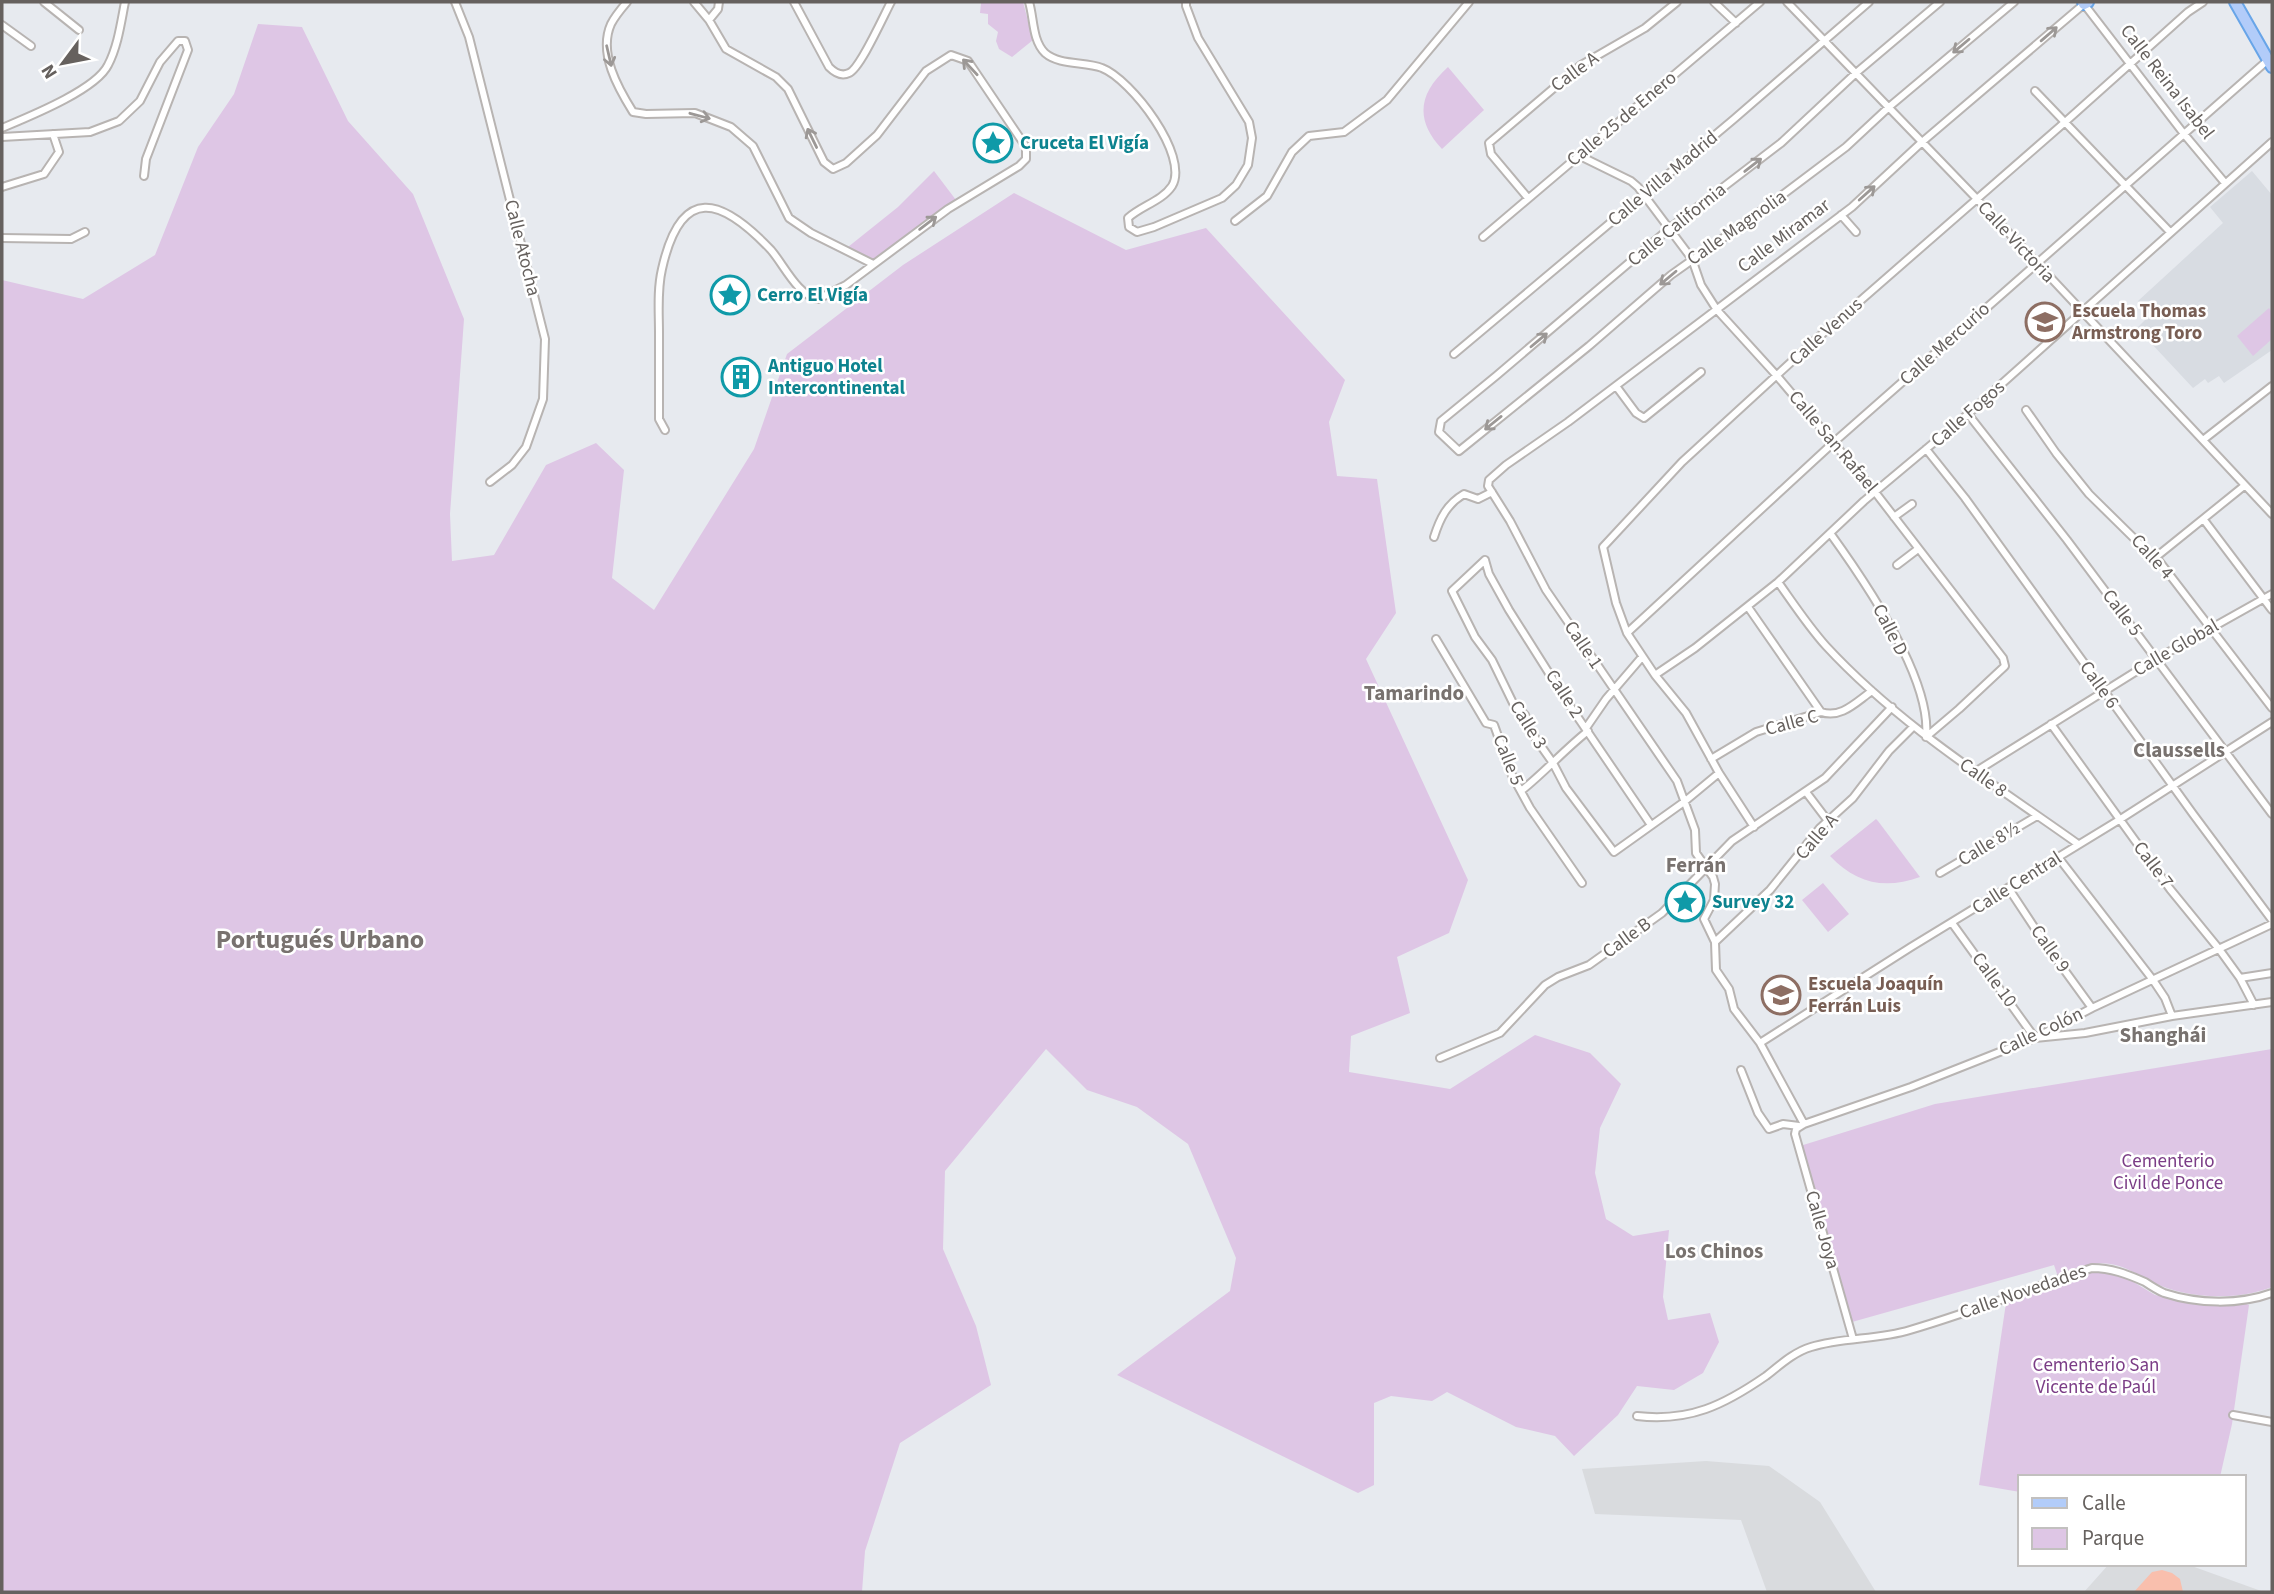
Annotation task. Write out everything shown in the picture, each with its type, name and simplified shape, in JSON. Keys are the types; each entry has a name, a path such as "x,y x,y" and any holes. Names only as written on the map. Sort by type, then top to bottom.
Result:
{"main road":[{"path":"2235,2 2270,63"}],"street":[{"path":"44,2 79,30"},
{"path":"2,128 37,114 87,86 107,67 120,28 125,2"},
{"name":"Calle Atocha","path":"455,2 469,37 545,339 543,399 526,447 512,465 490,482"},
{"path":"627,2 611,23 606,38 607,54 622,93 633,112 695,113 731,127 753,146 789,218 811,233 873,264"},
{"path":"665,430 659,419 659,301 662,269 679,224 687,214 710,207 729,214 768,247 803,291 815,299 823,298 948,209 1026,159 1026,147 968,61 951,55 926,71 877,135 846,163 833,169 824,162 788,89 776,76 726,49 709,20 694,2"},
{"path":"709,20 718,9 719,2"},
{"path":"794,2 829,66 844,75 852,71 860,61 891,2"},
{"path":"1029,2 1035,32 1044,51 1057,59 1101,67 1121,79 1146,107 1169,150 1175,169 1173,183 1163,195 1128,218 1129,227 1137,232 1222,198 1237,186 1248,165 1252,138 1249,121 1198,38 1184,2"},
{"path":"1235,221 1267,197 1296,149 1309,136 1344,132 1387,100 1469,2"},
{"name":"Calle A","path":"1528,198 1491,154 1488,148 1492,139 1591,58 1645,28 1676,2"},
{"path":"1714,2 1736,23"},
{"name":"Calle 25 de Enero","path":"1483,237 1760,2"},
{"name":"Calle Victoria","path":"1787,2 1977,199 2272,514"},
{"name":"Calle Villa Madrid","path":"1454,354 1869,2"},
{"name":"Calle California","path":"1459,451 1439,432 1441,421 1670,228 1781,143 1940,2"},
{"name":"Calle Magnolia","path":"1459,451 1692,259 1846,147 1889,107 2014,2"},
{"path":"2129,63 2203,2"},
{"name":"Calle Reina Isabel","path":"2085,3 2184,134 2225,183"},
{"name":"Calle Miramar","path":"1488,483 1506,465 1568,422 1841,215 2085,3"},
{"path":"2,24 31,46"},
{"path":"2,137 90,132 119,121 140,101 160,62 178,41 185,41 188,50 146,159 144,176"},
{"name":"Calle Venus","path":"1627,633 1603,547 1682,462 2129,63"},
{"name":"Calle Mercurio","path":"1627,633 1833,443 2036,262 2270,63"},
{"path":"2035,91 2170,232"},
{"path":"2,187 44,174 59,152 53,134"},
{"name":"Calle Fogos","path":"1655,675 1695,648 1777,582 1875,492 1968,414 2272,142"},
{"name":"Calle San Rafael","path":"1580,156 1631,181 1644,195 1692,259 1701,285 1717,310 1875,492 1979,625 2005,663 1989,681 1926,737"},
{"path":"1841,215 1856,232"},
{"path":"2,238 71,239 85,232"},
{"path":"1616,386 1631,407 1644,418 1701,372"},
{"path":"2203,439 2271,389"},
{"name":"Calle 4","path":"2026,410 2089,494 2156,557 2272,708"},
{"name":"Calle 5","path":"1968,414 2272,814"},
{"name":"Calle 6","path":"1926,449 2272,922"},
{"name":"Calle 1","path":"1488,483 1546,590 1677,781 1695,830 1696,853 1713,877 1714,900 1704,919 1715,942"},
{"path":"2156,557 2244,486"},
{"path":"1434,537 1445,509 1460,496 1464,494 1478,499 1492,492"},
{"path":"1894,517 1912,504"},
{"path":"2204,520 2272,610"},
{"name":"Calle D","path":"1830,533 1872,596 1901,651 1922,698 1927,721 1926,737"},
{"path":"1897,565 1918,549"},
{"name":"Calle 3","path":"1485,560 1451,592 1475,637 1492,660 1513,703 1525,715 1531,732 1553,762 1566,788 1614,852 1651,825"},
{"name":"Calle 2","path":"1485,560 1489,574 1509,610 1563,697 1651,825"},
{"path":"1777,582 1826,645 1875,693"},
{"name":"Calle Global","path":"1975,772 2156,659 2272,594"},
{"path":"1748,607 1821,712"},
{"path":"1627,633 1655,675 1686,713 1719,773 1754,827"},
{"name":"Calle 5","path":"1436,639 1486,723 1494,725 1521,792 1582,883"},
{"path":"1521,792 1587,730 1599,708 1642,657"},
{"name":"Calle 8","path":"1875,693 1926,737 2078,844"},
{"name":"Calle C","path":"1711,759 1756,732 1821,712 1830,715 1840,713 1875,693"},
{"name":"Calle B","path":"1440,1058 1500,1034 1545,985 1558,976 1589,965 1662,913 1732,841 1825,778 1892,708"},
{"name":"Calle Central","path":"1760,1043 2272,722"},
{"name":"Calle 7","path":"2051,724 2119,820 2240,978 2254,1005"},
{"name":"Calle A","path":"1715,942 1770,890 1828,821 1853,798 1889,751 1913,727"},
{"path":"1651,825 1719,773"},
{"path":"1806,792 1828,821"},
{"name":"Calle 8½","path":"1940,873 2037,816"},
{"path":"2058,857 2153,980 2165,998 2172,1016"},
{"name":"Calle 9","path":"2009,889 2092,1008"},
{"name":"Calle Colón","path":"1741,1070 1758,1113 1769,1129 1783,1124 1802,1125 1898,1092 2035,1038 2272,922"},
{"name":"Calle 10","path":"1952,923 2035,1038"},
{"path":"1715,942 1716,970 1729,989 1734,1009 1760,1043 1802,1125"},
{"path":"2240,978 2272,973"},
{"path":"2035,1038 2085,1033 2172,1016 2272,1002"},
{"name":"Calle Joya","path":"1802,1125 1795,1134 1853,1339"},
{"name":"Calle Novedades","path":"1637,1416 1661,1419 1711,1408 1736,1397 1801,1351 1837,1340 1908,1331 2092,1268 2109,1268 2163,1292 2201,1300 2217,1302 2272,1293"},
{"path":"2233,1415 2272,1422"}],"shaded area":[{"path":"2252,171 2272,195 2272,350 2224,383 2219,376 2208,383 2205,379 2193,388 2137,328 2150,315 2138,301 2223,223 2210,207"},
{"path":"1706,1461 1769,1466 1820,1502 1876,1592 1767,1592 1741,1520 1595,1514 1582,1469"},
{"path":"2107,1566 2192,1566 2264,1592 2084,1592"},
{"path":"2162,1570 2180,1579 2183,1592 2134,1592 2152,1572"}],"green space":[{"path":"975,2 1023,2 1033,40 1012,57 999,49 996,41 998,32 988,24 988,14 980,13 981,3"},
{"path":"258,24 302,27 348,121 413,194 464,319 450,514 452,561 494,555 546,465 596,443 624,470 612,578 654,610 754,449 787,354 903,265 1014,193 1126,250 1206,228 1345,380 1329,422 1337,476 1377,479 1396,613 1366,659 1468,880 1449,933 1397,957 1410,1013 1351,1036 1349,1072 1450,1089 1535,1035 1590,1053 1621,1084 1600,1128 1595,1173 1606,1219 1633,1236 1669,1230 1663,1297 1668,1320 1710,1313 1719,1342 1703,1373 1674,1390 1637,1386 1618,1415 1574,1456 1555,1436 1516,1427 1447,1392 1432,1401 1391,1396 1374,1403 1374,1485 1358,1493 1117,1375 1230,1291 1236,1258 1188,1144 1137,1107 1087,1090 1046,1049 945,1171 943,1249 976,1326 991,1385 900,1443 865,1551 862,1592 2,1592 2,280 83,299 155,255 198,147 234,94"},
{"path":"1448,67 1484,110 1442,149 1427,128 1424,107 1431,87"},
{"path":"934,171 956,200 874,261 848,247 898,207"},
{"path":"2269,308 2272,312 2272,339 2253,356 2237,336"},
{"path":"1876,819 1920,877 1894,883 1871,882 1850,872 1830,856"},
{"path":"1823,883 1849,914 1828,932 1802,900"},
{"name":"Cementerio Civil de Ponce","path":"2272,1049 2272,1287 2235,1296 2209,1296 2170,1289 2124,1268 2105,1263 2089,1265 2058,1277 2054,1265 1852,1322 1800,1146 1935,1104"},
{"name":"Cementerio San Vicente de Paúl","path":"2096,1270 2125,1277 2155,1295 2217,1306 2244,1303 2249,1305 2232,1424 2220,1475 2018,1475 2018,1492 1979,1485 2006,1303"}],"place":[{"name":"Cruceta El Vigía","path":"993,143"},
{"name":"Cerro El Vigía","path":"730,295"},
{"name":"Escuela Thomas Armstrong Toro","path":"2045,322"},
{"name":"Antiguo Hotel Intercontinental","path":"741,377"},
{"name":"Survey 32","path":"1685,902"},
{"name":"Escuela Joaquín Ferrán Luis","path":"1781,995"}],"district":[{"name":"Tamarindo","path":"1414,693"},
{"name":"Claussells","path":"2179,750"},
{"name":"Ferrán","path":"1696,865"},
{"name":"Portugués Urbano","path":"320,939"},
{"name":"Shanghái","path":"2163,1035"},
{"name":"Los Chinos","path":"1714,1251"}]}
